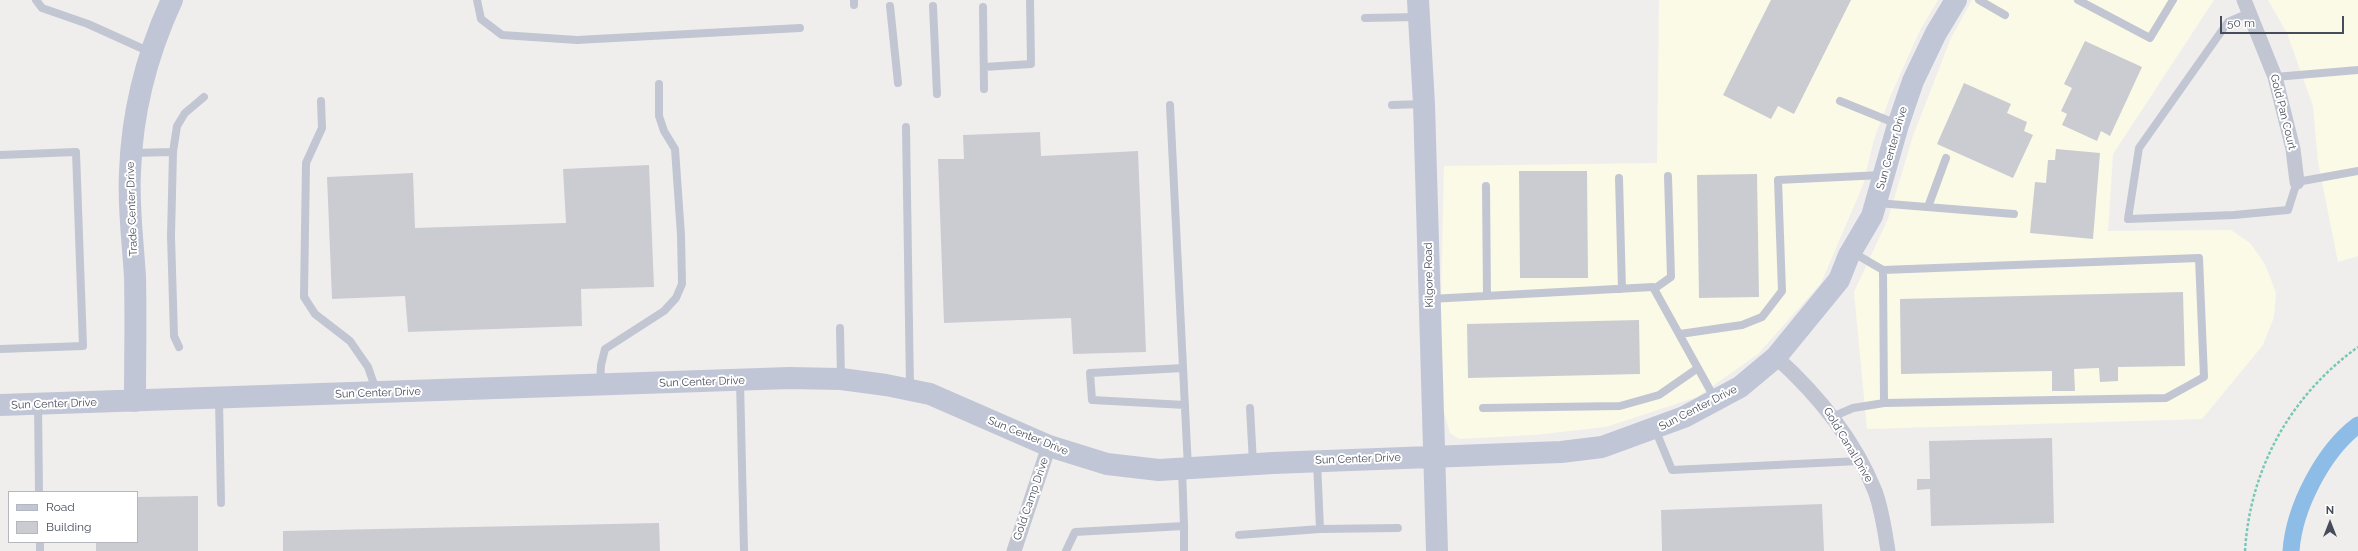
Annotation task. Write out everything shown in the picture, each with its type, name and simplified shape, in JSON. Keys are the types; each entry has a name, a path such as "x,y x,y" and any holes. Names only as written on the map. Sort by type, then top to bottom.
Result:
{"street":[{"name":"Trade Center Drive","path":"135,401 135,279 130,173 131,153 140,92 151,53 172,0"},
{"name":"Sun Center Drive","path":"0,405 789,378 841,379 930,394 1050,446 1107,464 1159,470 1317,461 1561,452 1602,447 1655,429 1684,417 1740,387 1776,357 1839,280 1852,251 1872,216 1898,124 1913,82 1936,33 1956,0"},
{"name":"Gold Pan Court","path":"2246,6 2275,76 2293,149 2297,182"},
{"name":"Kilgore Road","path":"1419,8 1424,104 1433,456 1437,551"},
{"name":"Gold Canal Drive","path":"1776,357 1804,382 1832,418 1859,460 1875,493 1888,551"},
{"name":"Gold Camp Drive","path":"1014,551 1050,446"}],"lane":[{"path":"36,0 42,8 88,24 151,53"},
{"path":"477,0 481,19 502,35 577,40 800,28"},
{"path":"984,67 1031,64 1030,0"},
{"path":"1979,0 2005,15"},
{"path":"2078,0 2150,38 2173,0"},
{"path":"890,6 898,83"},
{"path":"933,6 937,94"},
{"path":"2246,6 2228,22 2139,148 2128,219 2234,215 2288,210 2297,182 2358,171"},
{"path":"983,7 984,89"},
{"path":"1365,18 1419,8"},
{"path":"2275,76 2358,70"},
{"path":"600,385 601,364 605,350 664,310 676,298 682,284 681,235 675,149 664,131 659,116 659,84"},
{"path":"178,347 174,336 171,251 172,152 177,126 185,113 204,97"},
{"path":"321,101 322,128 306,164 304,296 315,314 350,341 368,367 377,393"},
{"path":"1840,101 1898,124"},
{"path":"1392,105 1424,104"},
{"path":"1170,105 1185,405 1184,551"},
{"path":"906,127 910,390"},
{"path":"0,155 76,152 83,346 0,348"},
{"path":"131,153 172,152"},
{"path":"1928,207 1946,158"},
{"path":"1680,334 1742,325 1762,317 1782,291 1778,180 1884,175"},
{"path":"1429,299 1622,289 1654,289 1671,277 1668,176"},
{"path":"1619,178 1622,289"},
{"path":"1486,186 1487,296"},
{"path":"1876,202 2014,214"},
{"path":"1832,418 1853,408 1884,403 2166,398 2204,377 2199,258 1883,270 1852,251"},
{"path":"1883,270 1884,403"},
{"path":"1654,289 1716,399"},
{"path":"840,328 841,379"},
{"path":"1183,368 1090,373 1092,400 1185,405"},
{"path":"1483,408 1620,406 1659,395 1698,368"},
{"path":"740,380 744,551"},
{"path":"219,398 221,503"},
{"path":"38,404 39,491"},
{"path":"1250,408 1253,464"},
{"path":"1655,429 1672,470 1859,460"},
{"path":"1317,461 1320,529"},
{"path":"1066,551 1075,532 1184,526"},
{"path":"1239,535 1320,529 1398,528"}],"path":[{"path":"2245,551 2256,487 2282,427 2313,385 2358,347"}],"shaded area":[{"path":"1659,0 1938,0 1920,30 1890,97 1874,139 1863,185 1821,283 1758,354 1697,397 1606,427 1533,435 1459,439 1450,433 1439,394 1444,166 1657,163"},
{"path":"1972,0 2214,0 2113,154 2108,231 2231,230 2250,243 2265,264 2276,293 2274,317 2263,345 2202,419 1867,429 1854,292 1888,219 1913,136 1951,38"},
{"path":"2268,0 2358,0 2358,256 2338,262 2318,162 2313,106 2287,33"}],"building":[{"path":"1771,0 1851,0 1794,114 1778,106 1771,119 1723,95"},
{"path":"2085,41 2142,67 2110,136 2101,131 2097,141 2062,125 2067,114 2061,111 2072,88 2064,84"},
{"path":"1964,83 2011,104 2007,113 2027,122 2024,131 2033,135 2013,178 1937,144"},
{"path":"1040,132 1041,156 1138,151 1146,352 1073,354 1071,318 944,323 938,159 964,159 963,135"},
{"path":"2056,149 2100,153 2093,239 2030,233 2035,182 2046,183 2048,160 2055,160"},
{"path":"649,165 654,287 581,289 582,326 408,332 405,296 332,299 327,177 413,173 415,228 566,223 563,169"},
{"path":"1519,171 1587,171 1588,278 1520,278"},
{"path":"1757,174 1759,297 1699,298 1697,175"},
{"path":"2183,292 2185,366 2118,367 2118,381 2100,382 2099,368 2074,369 2075,391 2052,391 2052,371 1901,374 1900,299"},
{"path":"1639,320 1640,374 1468,378 1467,324"},
{"path":"2052,438 2054,523 1931,526 1930,489 1917,490 1917,479 1930,479 1929,441"},
{"path":"198,496 198,551 96,551 96,543 138,543 138,497"},
{"path":"1822,504 1824,551 1662,551 1661,510"},
{"path":"659,523 660,551 283,551 283,531"}],"waterway":[{"path":"2291,551 2293,534 2298,517 2312,482 2333,450 2345,436 2358,425"}]}
